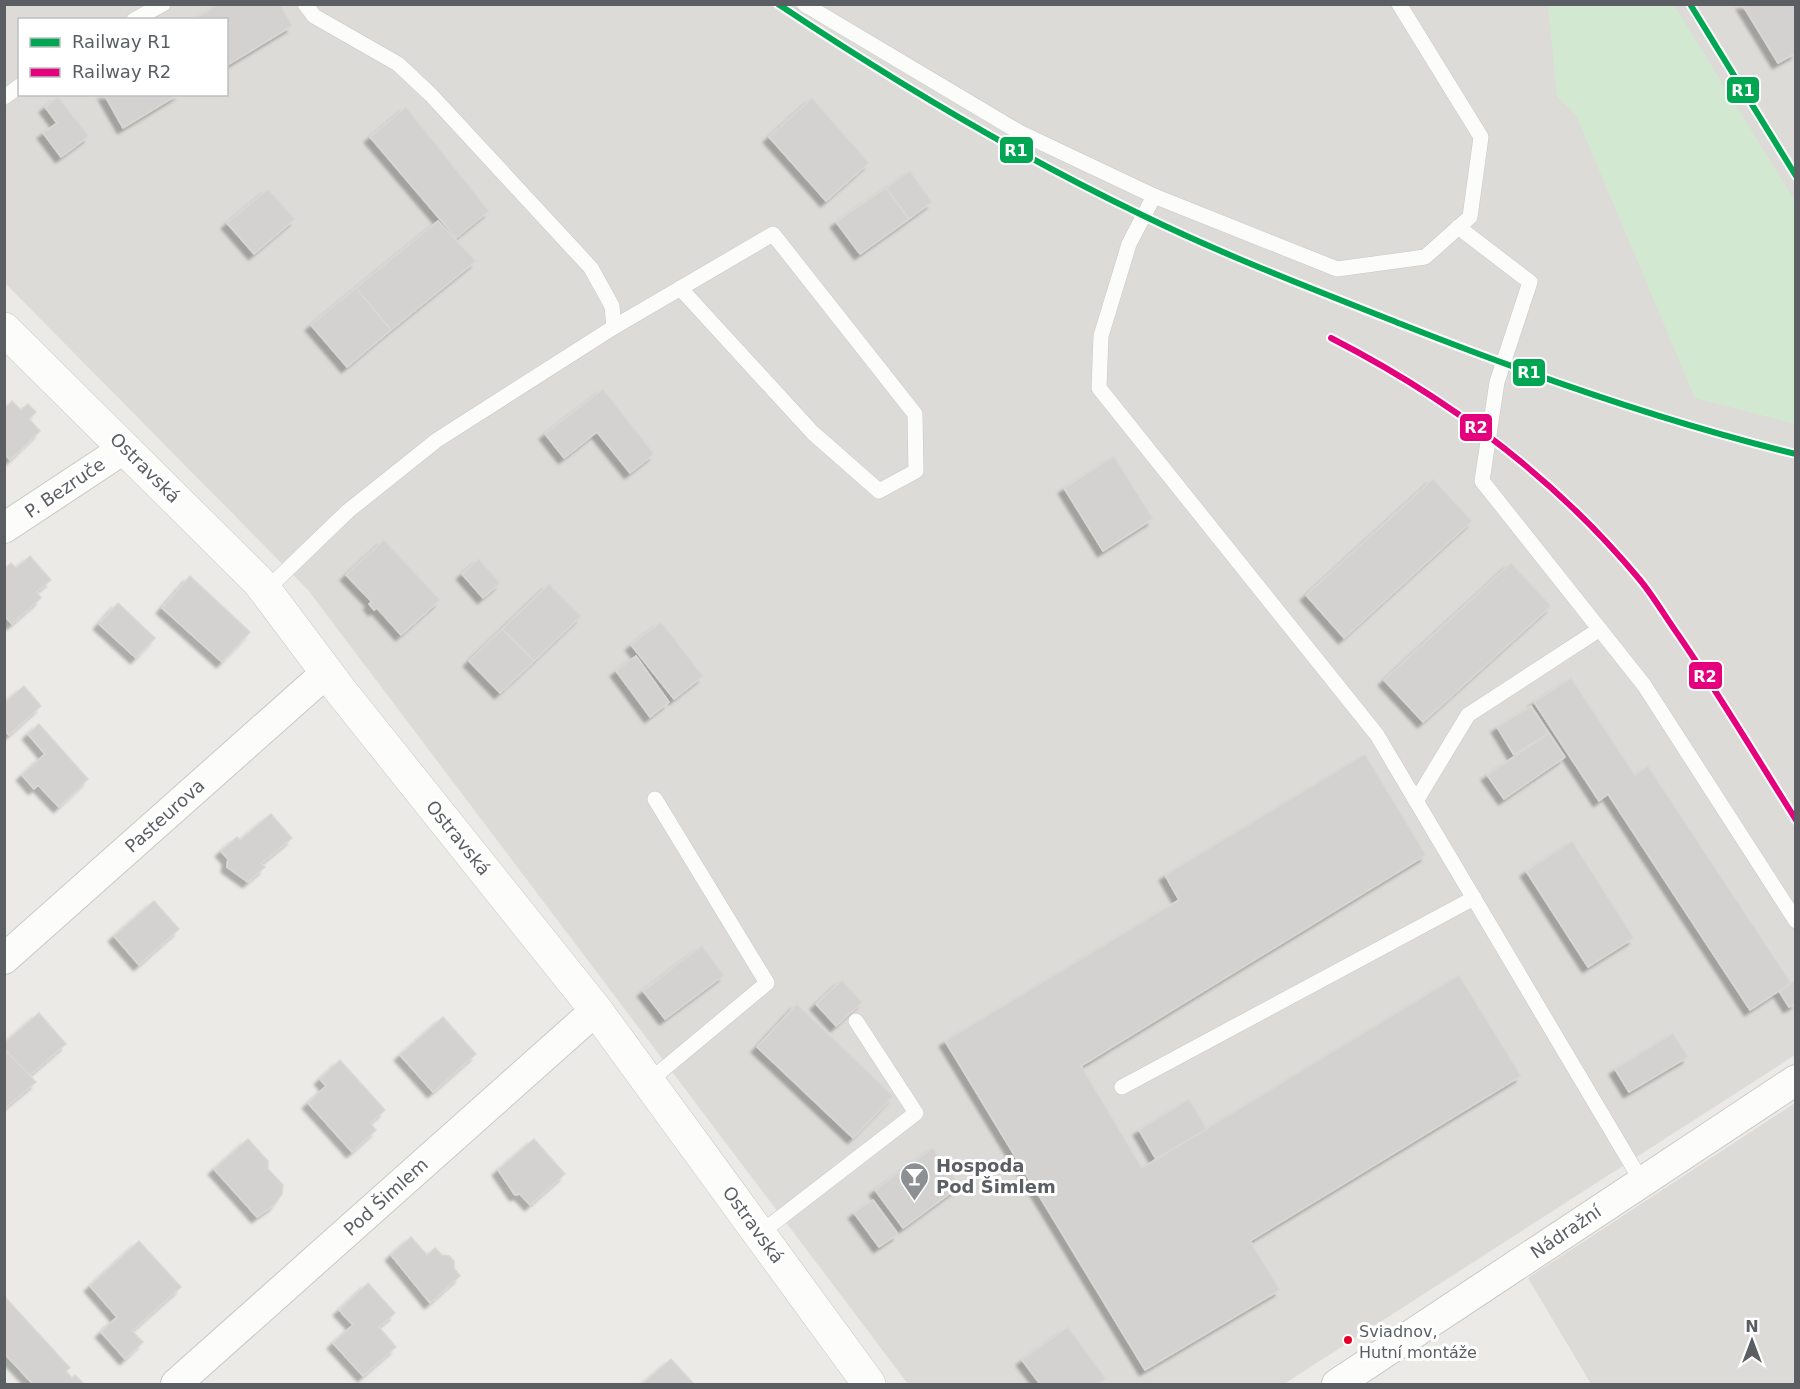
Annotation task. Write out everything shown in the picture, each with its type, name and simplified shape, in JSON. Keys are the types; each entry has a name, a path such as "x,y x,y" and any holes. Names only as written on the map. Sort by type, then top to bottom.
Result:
{"street":[{"name":"Ostravská","path":"4,329 265,591 326,673 596,1010 869,1384"},
{"name":"P. Bezruče","path":"4,528 124,448"},
{"name":"Pasteurova","path":"4,959 326,673"},
{"name":"Pod Šimlem","path":"177,1384 596,1010"},
{"name":"Nádražní","path":"1337,1384 1796,1080"}],"lane":[{"path":"138,18 163,4"},
{"path":"305,4 314,16 398,64 431,95 591,268 612,306 614,327"},
{"path":"804,4 1019,132 1154,196 1337,268 1425,257 1470,217 1481,137 1399,4"},
{"path":"4,97 18,87"},
{"path":"1154,196 1129,244 1101,336 1099,388 1377,735 1642,1182"},
{"path":"1458,227 1530,282 1497,382 1482,481 1644,685 1796,921"},
{"path":"265,591 348,511 437,440 614,327 680,288 773,234 915,414 916,471 879,491 813,433 680,288"},
{"path":"1416,801 1468,715 1600,629"},
{"path":"648,1082 767,983 655,799"},
{"path":"1122,1088 1474,898"},
{"path":"759,1234 916,1113 856,1021"}],"shaded area":[{"path":"4,5 1795,5 1795,1055 1284,1384 908,1384 308,590 5,283"},
{"path":"1795,1103 1795,1384 1591,1384 1528,1278"}],"green space":[{"path":"1548,5 1674,5 1795,201 1795,424 1695,398 1576,115 1557,97"}],"building":[{"path":"218,4 280,4 292,26 228,65 228,18 196,18"},
{"path":"1742,4 1796,4 1796,53 1778,63"},
{"path":"105,96 176,96 123,128"},
{"path":"58,97 89,136 61,157 43,133 57,123 45,107"},
{"path":"812,98 869,163 826,201 769,137"},
{"path":"406,107 489,211 456,238 370,137"},
{"path":"910,171 932,202 909,219 886,188"},
{"path":"886,188 909,219 860,254 836,222"},
{"path":"268,189 295,219 254,254 227,223"},
{"path":"438,221 476,261 391,330 356,288"},
{"path":"356,288 391,330 347,367 311,325"},
{"path":"603,389 654,454 630,473 597,432 564,458 545,434"},
{"path":"12,401 21,410 28,404 36,412 29,419 40,431 10,460 4,453 4,409"},
{"path":"1114,456 1153,519 1103,551 1064,488"},
{"path":"1433,479 1472,521 1344,638 1306,595"},
{"path":"384,540 440,600 401,635 377,608 374,610 369,604 372,602 346,575"},
{"path":"30,556 51,580 37,592 41,598 12,624 4,615 4,569 11,563 16,568"},
{"path":"479,559 500,583 483,598 462,574"},
{"path":"1511,563 1551,606 1423,722 1384,680"},
{"path":"190,576 250,632 222,662 162,608"},
{"path":"549,584 581,616 534,661 502,629"},
{"path":"118,603 155,638 136,658 99,624"},
{"path":"661,622 703,676 674,699 631,645"},
{"path":"502,629 534,661 500,693 469,661"},
{"path":"636,656 669,702 650,717 616,671"},
{"path":"1571,678 1635,775 1648,766 1791,983 1750,1010 1608,794 1599,801 1534,702"},
{"path":"24,686 41,706 9,735 4,730 4,703"},
{"path":"1531,706 1549,733 1514,755 1497,727"},
{"path":"39,724 88,779 59,807 38,785 34,789 22,775 45,754 28,734"},
{"path":"1549,733 1565,757 1504,799 1487,775"},
{"path":"1365,754 1426,855 1081,1066 1142,1168 1459,975 1521,1076 1250,1241 1280,1290 1145,1370 945,1041 1179,900 1165,875"},
{"path":"271,814 292,838 261,864 265,867 248,882 227,867 228,859 221,851 237,837 240,840"},
{"path":"1572,841 1634,938 1588,967 1526,871"},
{"path":"154,901 179,929 139,965 114,936"},
{"path":"702,946 724,975 665,1019 643,991"},
{"path":"842,980 862,1002 836,1026 816,1004"},
{"path":"1796,980 1796,1003 1789,1007 1779,991"},
{"path":"797,1004 893,1096 853,1138 757,1047"},
{"path":"39,1013 66,1044 30,1075 4,1049 4,1043"},
{"path":"443,1017 476,1054 433,1092 400,1055"},
{"path":"1673,1033 1688,1057 1629,1092 1615,1069"},
{"path":"8,1053 36,1082 4,1109 4,1055"},
{"path":"340,1060 385,1110 370,1123 376,1130 352,1152 308,1103 326,1086 320,1079"},
{"path":"1189,1099 1207,1129 1156,1159 1139,1130"},
{"path":"248,1139 268,1161 268,1169 283,1185 282,1194 274,1205 257,1217 214,1169"},
{"path":"534,1139 565,1174 530,1205 520,1194 515,1195 498,1170"},
{"path":"933,1148 960,1186 903,1228 875,1190"},
{"path":"873,1200 898,1234 879,1247 854,1213"},
{"path":"411,1237 427,1255 435,1248 442,1255 449,1256 454,1261 454,1268 460,1276 430,1303 391,1255"},
{"path":"139,1241 181,1287 132,1331 143,1342 125,1359 101,1332 117,1317 90,1286"},
{"path":"368,1283 395,1313 379,1327 396,1347 363,1376 333,1343 353,1325 339,1310"},
{"path":"4,1296 70,1368 66,1371 72,1378 75,1375 84,1384 33,1384 4,1353"},
{"path":"1068,1327 1106,1379 1098,1384 1040,1384 1022,1360"},
{"path":"671,1359 694,1384 642,1384"}],"rail line":[{"name":"R1","path":"778,4 911,89 1002,142 1095,192 1207,245 1502,363 1648,413 1796,454"},
{"name":"R1","path":"1690,4 1796,176"},
{"name":"R2","path":"1331,338 1374,361 1458,414 1536,475 1607,543 1655,600 1796,820"}],"place":[{"name":"Hospoda Pod Šimlem","path":"915,1202"},
{"name":"Sviadnov, Hutní montáže","path":"1348,1340"}]}
